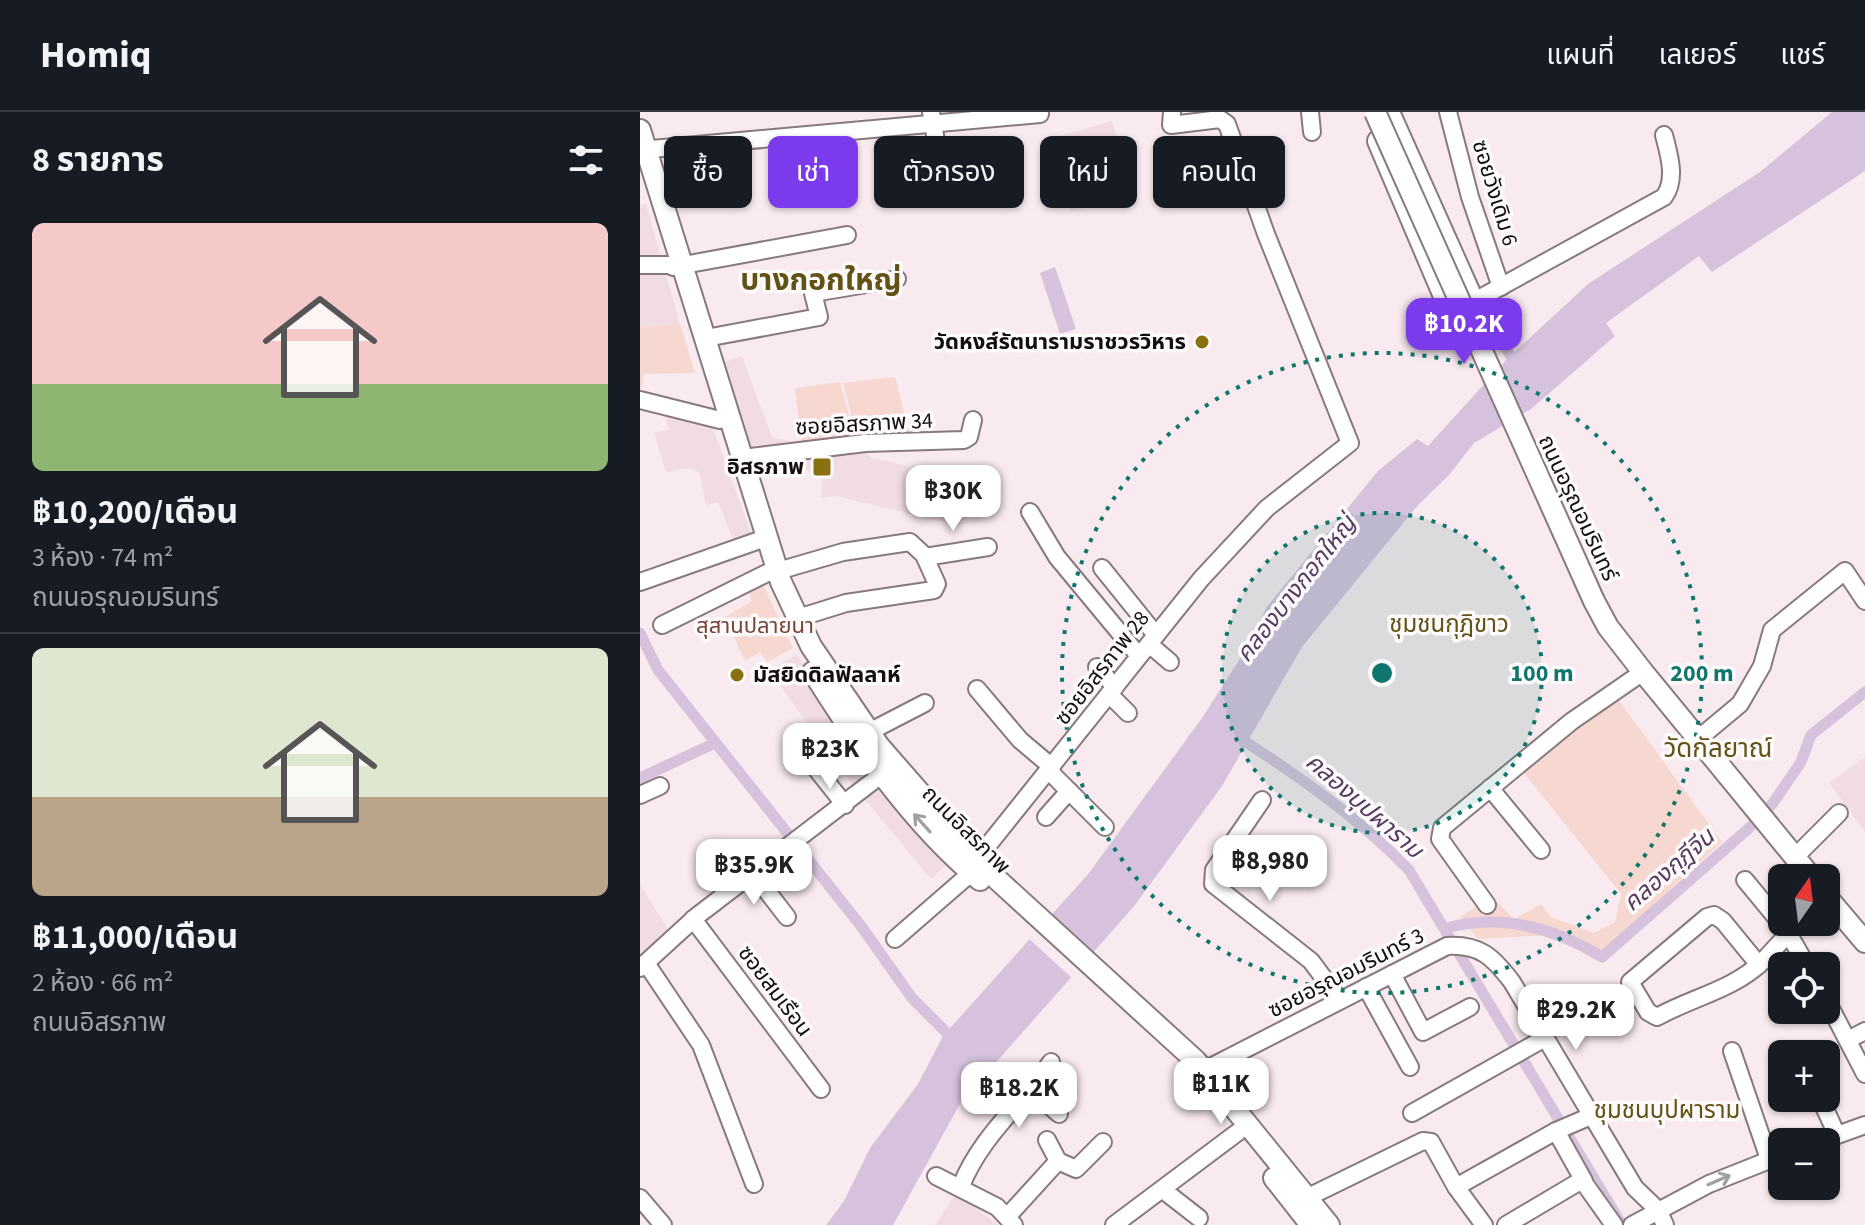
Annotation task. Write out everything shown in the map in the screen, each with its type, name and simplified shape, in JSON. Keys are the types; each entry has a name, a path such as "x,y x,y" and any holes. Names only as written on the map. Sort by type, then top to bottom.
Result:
{"main road":[{"path":"1366,112 1449,308 1453,313 1465,313 1471,303 1389,112"},
{"name":"ถนนอรุณอมรินทร์","path":"1375,112 1608,627 1801,864"},
{"path":"642,147 676,266 706,338 743,458 773,572 811,646 869,732 888,770"},
{"name":"ถนนอิสรภาพ","path":"676,266 757,541 773,572 799,650 888,770 927,829 979,870 1198,1073 1238,1132 1301,1200 1311,1225"},
{"path":"1840,911 1862,934"},
{"path":"1198,1073 1301,1200 1329,1225"}],"street":[{"path":"1310,112 1312,132"},
{"name":"ซอยวังเดิม 6","path":"1448,112 1470,197 1501,287"},
{"path":"642,147 932,118 1040,114"},
{"name":"ซอยอิสรภาพ 28","path":"895,939 979,870 1050,769 1201,579 1267,508 1350,443 1266,234 1227,124 1220,119 1172,119"},
{"path":"1471,303 1664,197 1670,187 1671,162 1664,135"},
{"path":"640,265 676,266 847,235"},
{"path":"706,338 819,317 813,293 897,279"},
{"path":"640,400 720,420"},
{"name":"ซอยอิสรภาพ 34","path":"743,458 865,443 964,440 969,437 973,420"},
{"path":"1030,512 1057,557 1148,645 1170,662"},
{"path":"640,582 757,541"},
{"path":"662,625 773,572 843,552 910,542 925,557 938,589 846,603 798,618"},
{"path":"925,557 988,547"},
{"path":"1102,568 1148,645"},
{"path":"1698,739 1740,704 1762,666 1772,630 1845,571 1865,601"},
{"path":"1097,667 1128,713"},
{"path":"1487,905 1439,835 1490,788 1572,721 1643,672"},
{"path":"977,689 1003,721 1105,827"},
{"path":"869,732 925,703"},
{"path":"807,757 845,805"},
{"path":"754,1184 701,1045 643,965 693,919 888,770"},
{"path":"640,795 660,786"},
{"path":"1490,788 1541,850"},
{"path":"1046,817 1069,791"},
{"path":"1262,800 1214,870 1213,884 1311,961 1340,1000"},
{"path":"1795,857 1839,813"},
{"path":"753,873 787,917"},
{"path":"1745,880 1768,908"},
{"path":"1759,965 1723,921 1714,915 1707,917 1630,982 1648,1012 1657,1017 1746,978 1759,965 1779,936"},
{"name":"ซอยสมเรือน","path":"693,919 821,1089"},
{"name":"ซอยอรุณอมรินทร์ 3","path":"1198,1073 1453,946 1483,950 1493,957 1545,1038 1635,1188 1660,1215"},
{"path":"1392,974 1423,1032 1470,1007"},
{"path":"1366,987 1410,1067"},
{"path":"1839,1024 1865,1074"},
{"path":"1848,1040 1865,1031"},
{"path":"1412,1113 1545,1038"},
{"path":"1732,1051 1768,1140"},
{"path":"961,1186 988,1134 1051,1062"},
{"path":"1030,1089 1059,1114"},
{"path":"1456,1187 1563,1128 1591,1116"},
{"path":"1840,1134 1865,1125"},
{"path":"1563,1128 1584,1181 1614,1225"},
{"path":"1114,1225 1238,1132"},
{"path":"1047,1140 1058,1161 1076,1169 1103,1142"},
{"path":"1301,1200 1423,1141 1431,1142 1456,1187 1484,1225"},
{"path":"936,1176 961,1186 1011,1221 1058,1161"},
{"path":"1632,1225 1660,1215 1768,1161"},
{"path":"1506,1225 1579,1180 1584,1181"},
{"path":"1163,1190 1199,1218"},
{"path":"640,1198 663,1225"}],"shaded area":[{"path":"1112,121 1117,136 1060,136"},
{"path":"646,204 680,324 640,327 640,205"},
{"path":"742,356 772,437 828,450 865,447 869,457 925,470 941,468 971,478 981,522 957,525 836,496 821,498 823,477 779,459 754,466 720,364"},
{"path":"663,410 710,421 753,538 735,544 718,502 706,505 699,472 688,468 666,472 654,433 669,430"},
{"path":"797,654 835,720 947,864 931,879 849,780 784,691 772,669"},
{"path":"1865,757 1865,832 1829,783"},
{"path":"640,884 671,935 640,964"},
{"path":"956,1193 998,1225 935,1225"}],"green space":[{"path":"680,324 695,373 644,374 640,396 640,327"},
{"path":"895,377 909,432 857,438 843,383"},
{"path":"840,382 855,438 802,444 795,388"},
{"name":"สุสานปลายนา","path":"762,583 793,648 767,662 760,652 745,661 725,617 752,601 747,589"},
{"path":"1617,698 1722,842 1604,950 1590,955 1550,935 1478,939 1460,917 1492,897 1514,919 1541,904 1550,917 1594,933 1615,922 1621,894 1524,773"}],"water":[{"name":"คลองบางกอกใหญ่","path":"1832,112 1865,112 1865,171 1712,272 1699,256 1606,323 1615,336 1531,409 1474,443 1449,475 1418,505 1302,647 1222,786 1135,905 961,1102 893,1225 826,1225 844,1201 870,1148 918,1084 943,1036 1089,873 1202,718 1248,646 1266,608 1378,471 1417,439 1428,446 1507,359 1588,284 1760,172"},
{"path":"1055,267 1076,329 1060,334 1040,273"}],"pier":[{"path":"1046,918 1091,959 1073,979 1028,938"}],"waterway":[{"path":"1481,312 1519,368"},
{"path":"640,633 658,670 861,926 912,998 957,1043"},
{"name":"คลองกุฎีจีน","path":"1447,928 1487,922 1527,926 1566,938 1602,957 1748,829 1773,803 1801,762 1811,735 1865,692"},
{"name":"คลองบุปผาราม","path":"1235,735 1326,797 1409,870 1622,1225"},
{"path":"640,778 715,743"}],"place":[{"name":"วัดหงส์รัตนารามราชวรวิหาร","path":"1202,342"},
{"name":"อิสรภาพ","path":"822,467"},
{"name":"มัสยิดดิลฟัลลาห์","path":"737,675"}],"district":[{"name":"บางกอกใหญ่","path":"821,280"},
{"name":"ชุมชนกุฎิขาว","path":"1449,624"},
{"name":"วัดกัลยาณ์","path":"1718,748"},
{"name":"ชุมชนบุปผาราม","path":"1667,1110"}]}
